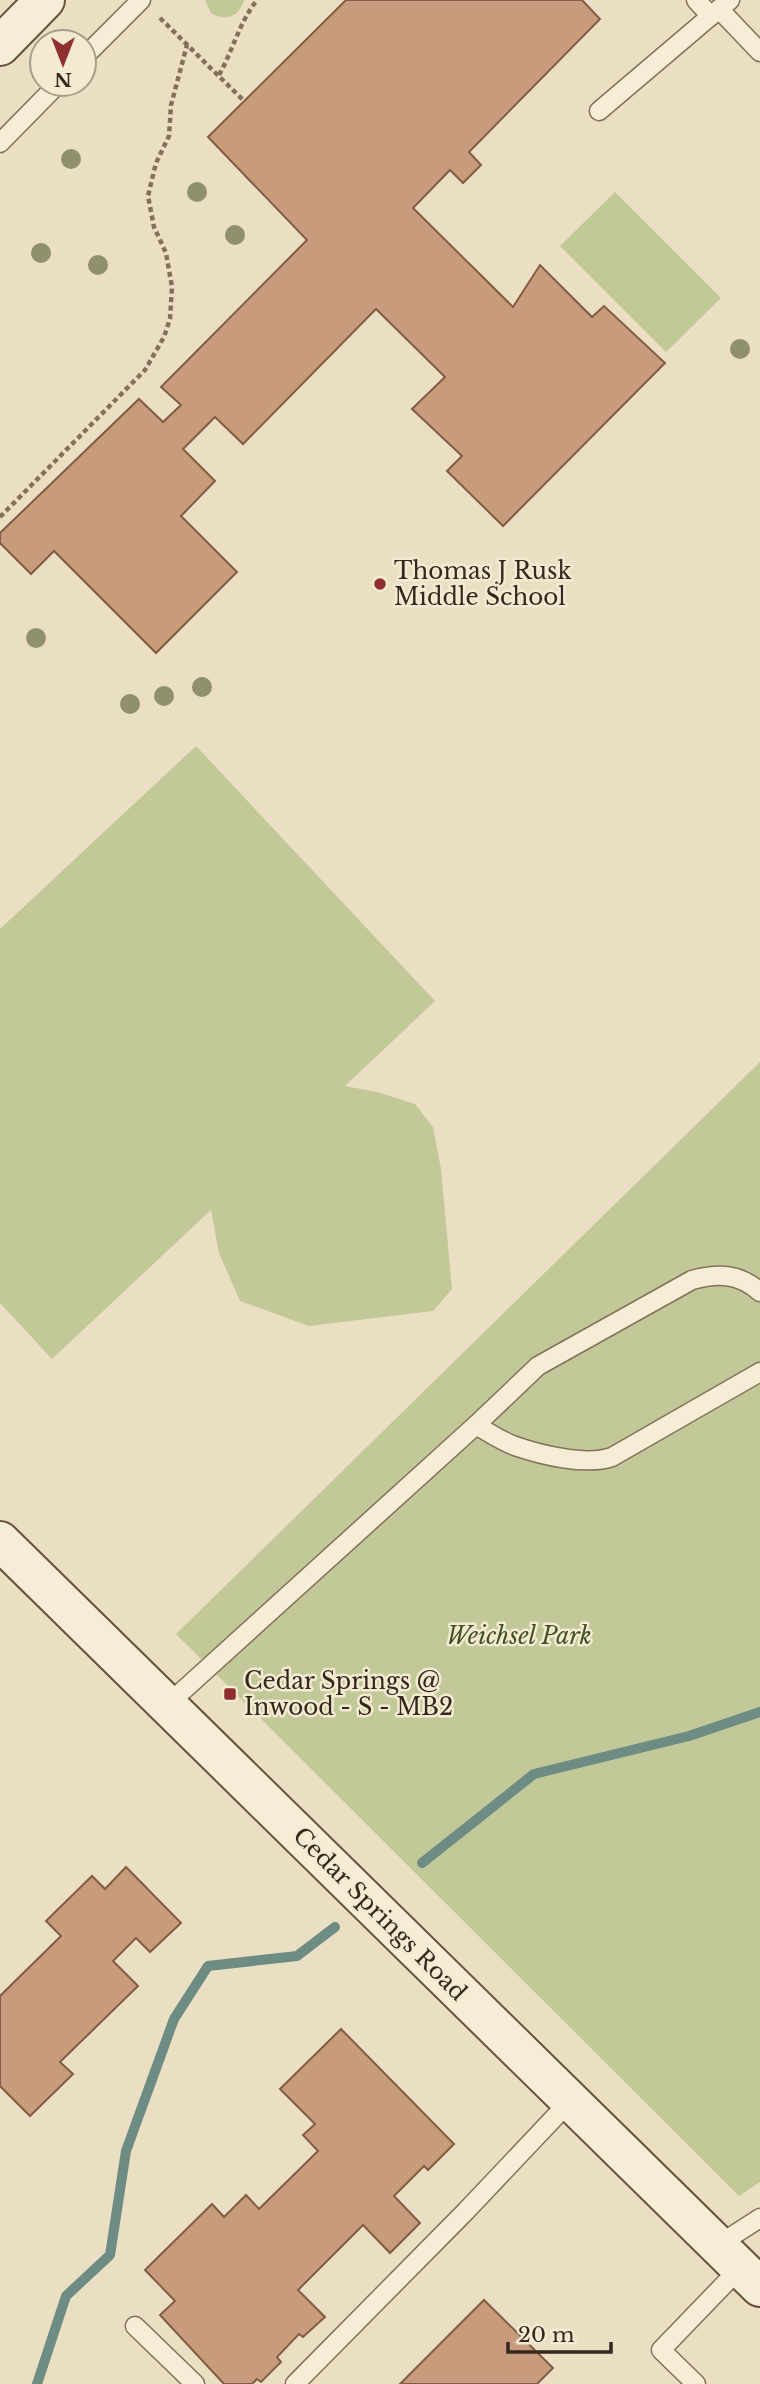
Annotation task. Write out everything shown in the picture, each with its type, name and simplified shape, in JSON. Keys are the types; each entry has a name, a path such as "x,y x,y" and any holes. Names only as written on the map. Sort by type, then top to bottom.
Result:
{"main road":[{"path":"0,46 45,0"},
{"name":"Cedar Springs Road","path":"0,1541 739,2267"}],"lane":[{"path":"696,0 720,8 760,52"},
{"path":"98,46 147,6"},
{"path":"599,111 720,8"},
{"path":"0,143 44,98"},
{"path":"167,1705 538,1366 692,1280 711,1275 731,1276 750,1283 760,1292"},
{"path":"476,1425 514,1446 583,1462 602,1461 760,1372"},
{"path":"295,2384 570,2101"},
{"path":"696,2384 661,2350 739,2267 760,2218"},
{"path":"135,2326 195,2384"}],"path":[{"path":"219,75 232,53 245,15 257,0"},
{"path":"147,6 244,102"},
{"path":"0,517 145,370 164,337 170,319 172,287 166,253 154,228 148,196 156,163 169,136 171,105 187,45"}],"green space":[{"path":"205,0 244,0 235,14 221,17 211,13"},
{"path":"615,192 721,298 666,352 560,246"},
{"path":"196,746 435,1001 345,1086 377,1092 415,1104 433,1127 441,1169 452,1289 433,1311 309,1326 240,1301 219,1253 211,1210 52,1359 0,1303 0,929"},
{"name":"Weichsel Park","path":"760,1062 760,2182 739,2196 176,1634"}],"building":[{"path":"346,0 582,0 600,19 469,152 481,165 463,183 450,170 413,208 513,307 540,265 592,317 604,306 665,363 503,526 447,471 462,456 412,409 445,377 376,309 243,444 215,417 183,449 215,481 181,516 237,572 156,653 54,551 31,574 0,543 0,533 139,399 163,422 181,405 161,387 307,240 208,137"},
{"path":"126,1867 181,1923 150,1952 136,1938 113,1961 138,1986 60,2062 73,2074 30,2116 0,2086 0,1996 61,1936 46,1921 92,1876 105,1889"},
{"path":"341,2029 454,2144 428,2170 424,2166 394,2196 420,2223 390,2253 363,2225 298,2290 325,2317 303,2337 299,2334 277,2357 281,2362 261,2382 257,2379 252,2384 224,2384 160,2315 175,2301 145,2270 212,2204 224,2217 246,2195 259,2209 318,2151 303,2135 315,2124 280,2089"},
{"path":"484,2300 553,2368 537,2384 400,2384"}],"waterway":[{"path":"422,1863 534,1774 689,1736 760,1712"},
{"path":"37,2384 66,2296 110,2255 126,2151 174,2019 208,1966 297,1956 335,1927"}],"place":[{"name":"Thomas J Rusk Middle School","path":"380,584"},
{"name":"Cedar Springs @ Inwood - S - MB2","path":"230,1694"}]}
